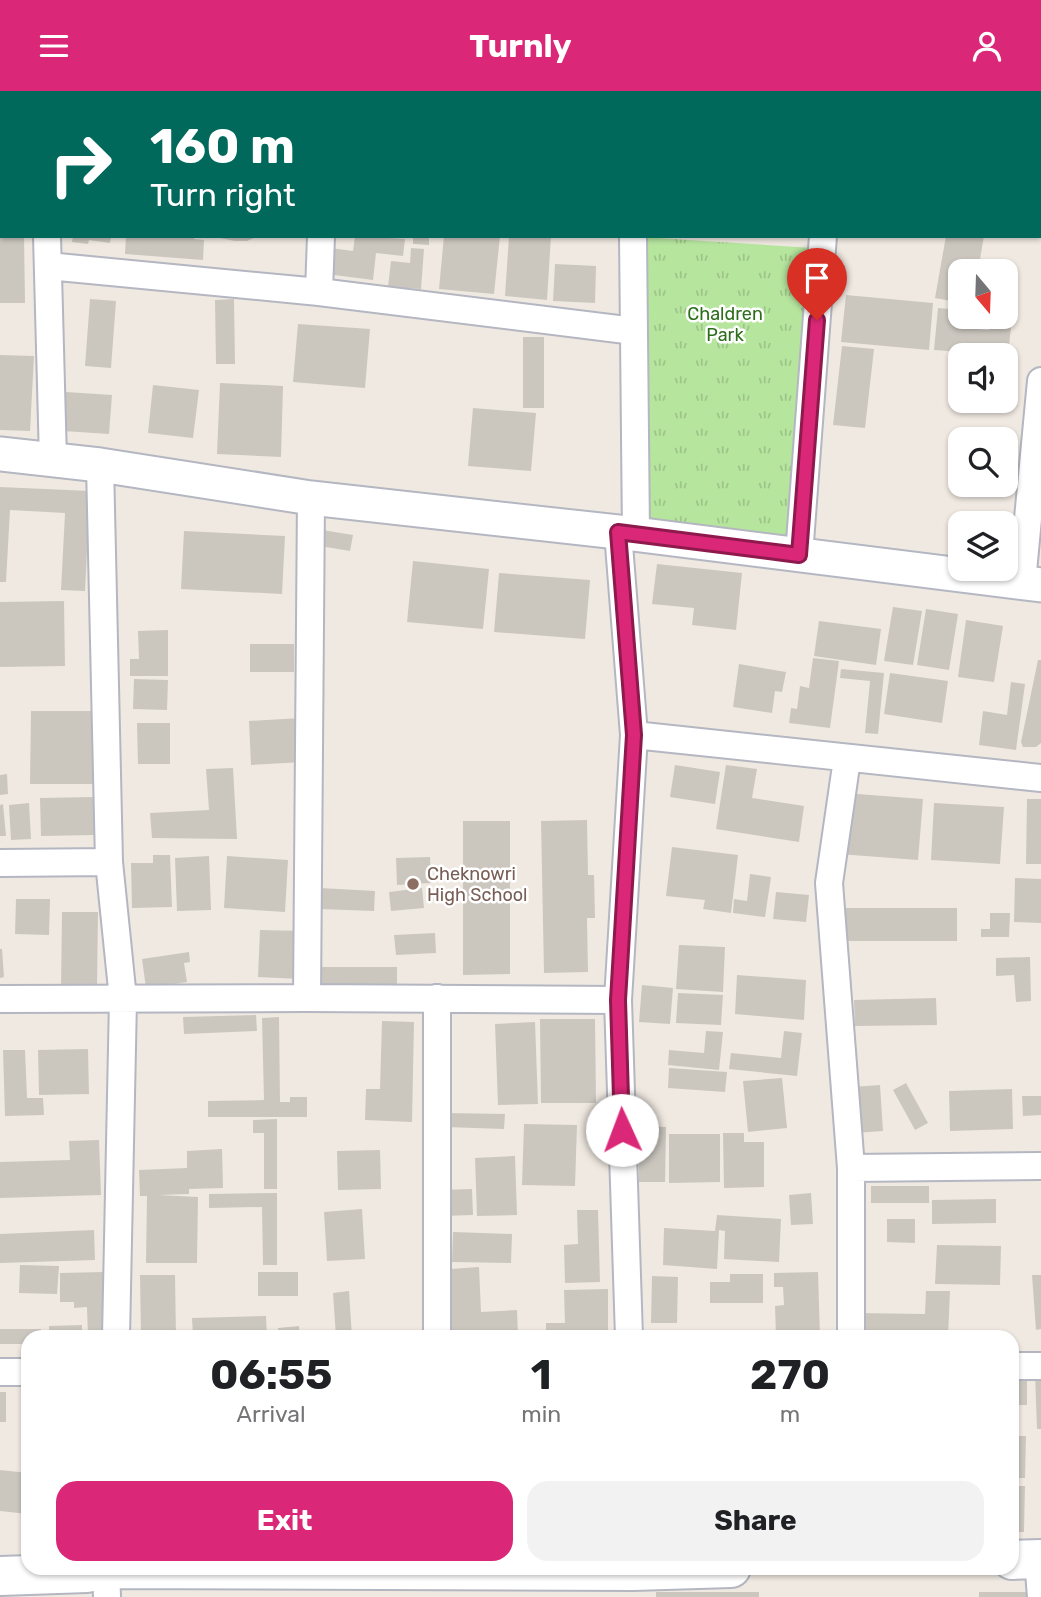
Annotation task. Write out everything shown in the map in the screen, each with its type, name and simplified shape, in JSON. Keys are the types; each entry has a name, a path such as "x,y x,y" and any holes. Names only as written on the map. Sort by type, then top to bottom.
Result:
{"main road":[{"path":"0,1576 29,1575"},
{"path":"106,1583 635,1579 670,1575"}],"street":[{"path":"47,238 53,460"},
{"path":"319,292 321,238"},
{"path":"628,1330 618,1000 634,735 627,533 634,331 633,238"},
{"path":"799,555 822,238"},
{"path":"48,266 319,292 634,331"},
{"path":"0,454 100,465 311,498 627,533 1032,584 1041,381"},
{"path":"100,465 108,862 123,999 116,1330"},
{"path":"307,997 311,498"},
{"path":"634,735 1041,778"},
{"path":"847,759 829,883 850,1168 851,1330"},
{"path":"0,863 108,862"},
{"path":"0,999 307,997 618,1000"},
{"path":"437,998 437,1330"},
{"path":"850,1168 1041,1166"},
{"path":"1019,1366 1041,1366"},
{"path":"0,1372 21,1372"},
{"path":"1030,1559 1041,1597"}],"green space":[{"name":"Chaldren Park","path":"641,238 813,248 795,540 645,518"}],"building":[{"path":"0,238 24,238 25,303 0,303"},
{"path":"73,238 111,238 110,243 89,240 88,244 72,242"},
{"path":"126,238 204,240 203,260 125,254"},
{"path":"220,238 254,238 247,241"},
{"path":"355,238 405,239 403,256 376,253 373,280 326,274 330,248 353,251"},
{"path":"413,238 429,238 429,245 413,244"},
{"path":"444,238 500,238 494,294 439,289"},
{"path":"509,238 551,238 547,300 505,296"},
{"path":"946,238 984,238 980,259 948,259 948,300 935,298"},
{"path":"411,248 424,249 421,289 388,287 391,261 410,263"},
{"path":"555,264 596,266 595,303 553,301"},
{"path":"846,295 933,303 929,350 841,342"},
{"path":"90,299 116,301 111,368 85,366"},
{"path":"234,299 235,364 216,364 215,300"},
{"path":"938,308 948,309 948,329 1011,329 1009,343 948,343 948,351 934,350"},
{"path":"298,324 370,329 365,388 293,382"},
{"path":"523,337 544,337 544,408 523,408"},
{"path":"842,346 874,349 865,428 833,425"},
{"path":"0,355 34,356 30,431 0,430"},
{"path":"220,383 283,386 281,457 217,454"},
{"path":"153,385 199,390 193,438 148,433"},
{"path":"66,392 112,395 109,434 63,431"},
{"path":"473,408 536,413 531,471 468,466"},
{"path":"0,487 90,491 85,591 61,590 65,513 10,510 6,582 0,582"},
{"path":"316,529 353,535 350,551 314,545"},
{"path":"184,531 285,536 282,594 181,589"},
{"path":"413,561 489,569 483,629 407,622"},
{"path":"657,564 742,573 736,630 692,625 694,608 652,604"},
{"path":"499,573 590,580 585,639 494,632"},
{"path":"64,601 65,666 0,667 0,602"},
{"path":"893,607 922,611 913,665 884,661"},
{"path":"926,609 958,614 949,670 917,665"},
{"path":"966,620 1003,626 994,682 958,677"},
{"path":"819,621 881,629 876,665 814,656"},
{"path":"168,630 168,676 130,676 130,659 139,659 138,631"},
{"path":"250,644 294,644 294,672 250,672"},
{"path":"813,658 839,661 830,728 789,723 791,708 797,709 800,686 809,688"},
{"path":"1038,660 1041,660 1041,743 1036,747 1023,747 1021,742"},
{"path":"739,664 786,672 782,692 775,691 772,713 733,707"},
{"path":"841,669 884,673 878,734 865,733 870,681 840,678"},
{"path":"890,673 948,681 942,723 884,714"},
{"path":"134,679 168,680 167,710 133,709"},
{"path":"1011,682 1025,684 1016,750 979,745 983,711 1007,715"},
{"path":"31,711 97,711 96,784 30,784"},
{"path":"301,718 303,762 251,765 249,721"},
{"path":"137,723 170,723 170,764 138,764"},
{"path":"675,765 720,772 715,804 670,797"},
{"path":"726,765 757,769 752,798 804,806 799,842 716,829"},
{"path":"233,768 237,839 152,838 150,813 209,810 206,769"},
{"path":"7,774 8,794 0,795 0,775"},
{"path":"844,793 923,799 918,860 839,854"},
{"path":"94,797 94,835 41,836 40,798"},
{"path":"1027,799 1041,799 1041,864 1026,864"},
{"path":"29,803 31,839 11,840 9,805"},
{"path":"934,803 1004,807 1000,864 931,860"},
{"path":"3,804 6,836 0,836 0,805"},
{"path":"587,820 588,875 594,875 595,918 587,918 588,972 544,973 541,821"},
{"path":"463,821 510,821 510,974 463,975"},
{"path":"672,847 738,855 731,913 703,909 705,900 666,896"},
{"path":"153,855 170,855 172,907 132,908 131,863 153,863"},
{"path":"209,856 211,910 177,911 175,858"},
{"path":"227,856 288,860 285,912 224,908"},
{"path":"430,857 431,883 397,885 396,858"},
{"path":"750,874 771,877 765,917 733,913 734,899 747,901"},
{"path":"1015,878 1041,879 1041,923 1014,922"},
{"path":"320,888 375,891 374,911 319,909"},
{"path":"422,888 424,908 391,911 389,892"},
{"path":"776,892 809,895 806,922 773,919"},
{"path":"16,899 50,899 49,935 15,934"},
{"path":"845,908 957,908 957,941 845,941"},
{"path":"62,912 98,912 97,987 61,987"},
{"path":"990,913 1010,913 1009,937 981,937 981,929 990,929"},
{"path":"260,930 302,931 300,979 258,977"},
{"path":"435,933 436,953 396,955 394,935"},
{"path":"679,945 725,947 723,992 676,989"},
{"path":"0,949 4,977 0,978"},
{"path":"189,952 190,962 184,963 187,982 146,988 142,959"},
{"path":"1030,957 1031,1001 1016,1002 1014,975 996,976 996,958"},
{"path":"315,967 397,967 397,986 315,986"},
{"path":"737,975 806,980 804,1020 735,1014"},
{"path":"642,985 673,988 670,1024 639,1022"},
{"path":"678,993 723,995 721,1025 676,1023"},
{"path":"936,998 937,1025 855,1026 854,1000"},
{"path":"256,1015 257,1031 184,1034 183,1017"},
{"path":"279,1017 280,1102 290,1102 290,1097 307,1097 307,1117 208,1117 208,1101 264,1100 262,1018"},
{"path":"540,1019 595,1019 596,1103 541,1103"},
{"path":"382,1021 414,1022 412,1122 365,1120 366,1089 380,1089"},
{"path":"535,1022 538,1104 498,1105 495,1024"},
{"path":"706,1031 723,1032 719,1070 668,1065 669,1050 704,1053"},
{"path":"784,1031 802,1033 797,1076 729,1069 731,1053 781,1058"},
{"path":"88,1049 89,1094 39,1095 38,1050"},
{"path":"3,1050 25,1050 27,1098 43,1098 44,1115 5,1116"},
{"path":"669,1068 727,1072 725,1092 668,1088"},
{"path":"782,1078 787,1128 748,1132 743,1081"},
{"path":"906,1083 928,1123 915,1130 893,1090"},
{"path":"880,1085 883,1131 855,1133 852,1087"},
{"path":"1012,1089 1013,1129 950,1131 949,1091"},
{"path":"1022,1096 1041,1096 1041,1115 1023,1116"},
{"path":"446,1113 505,1114 504,1129 445,1127"},
{"path":"277,1119 277,1189 264,1189 264,1133 253,1133 253,1120"},
{"path":"524,1124 577,1125 575,1186 522,1185"},
{"path":"639,1126 666,1127 665,1182 639,1182"},
{"path":"723,1133 744,1133 744,1142 764,1142 764,1187 724,1188"},
{"path":"669,1134 720,1134 720,1182 669,1183"},
{"path":"99,1140 101,1195 0,1198 0,1162 70,1160 69,1141"},
{"path":"222,1149 223,1188 189,1189 189,1194 158,1195 198,1197 197,1263 146,1263 147,1196 140,1196 139,1170 187,1168 187,1151"},
{"path":"380,1150 381,1189 338,1190 337,1151"},
{"path":"515,1156 517,1215 477,1216 475,1158"},
{"path":"871,1186 929,1186 929,1203 871,1203"},
{"path":"472,1189 473,1215 442,1216 441,1190"},
{"path":"277,1193 277,1265 263,1265 262,1207 209,1208 209,1194"},
{"path":"811,1193 813,1224 791,1225 789,1195"},
{"path":"996,1199 996,1223 932,1224 932,1200"},
{"path":"362,1209 365,1259 327,1261 324,1212"},
{"path":"577,1210 598,1210 600,1282 565,1283 564,1245 578,1244"},
{"path":"717,1215 781,1219 779,1262 724,1259 725,1231 719,1230 717,1269 663,1265 664,1228 715,1231"},
{"path":"887,1219 915,1219 915,1243 887,1242"},
{"path":"94,1230 95,1260 0,1263 0,1234"},
{"path":"453,1232 512,1234 511,1263 452,1262"},
{"path":"937,1245 1001,1246 1000,1285 935,1284"},
{"path":"20,1265 59,1266 57,1294 19,1293"},
{"path":"479,1267 481,1312 517,1310 518,1330 452,1330 450,1269"},
{"path":"103,1272 104,1330 88,1330 87,1307 74,1308 74,1302 60,1302 60,1273"},
{"path":"258,1272 298,1272 298,1296 258,1296"},
{"path":"818,1272 820,1330 776,1330 775,1306 784,1305 783,1287 774,1287 774,1273"},
{"path":"730,1274 763,1274 763,1303 710,1303 710,1282 730,1282"},
{"path":"140,1275 175,1275 176,1330 141,1330"},
{"path":"1032,1275 1041,1275 1041,1329 1036,1330"},
{"path":"652,1276 678,1277 677,1323 651,1323"},
{"path":"608,1289 608,1330 546,1330 546,1323 565,1323 564,1290"},
{"path":"349,1291 352,1330 336,1330 333,1293"},
{"path":"926,1291 950,1291 948,1330 855,1330 855,1313 925,1314"},
{"path":"266,1316 267,1330 193,1330 192,1318"},
{"path":"82,1325 82,1330 49,1330 49,1326"},
{"path":"299,1326 299,1330 278,1330"},
{"path":"0,1329 41,1329 21,1330 21,1344 0,1344"},
{"path":"1035,1374 1041,1374 1041,1429 1037,1429"},
{"path":"1027,1378 1027,1405 1019,1405 1019,1379"},
{"path":"0,1392 6,1392 6,1422 0,1422"},
{"path":"1019,1436 1026,1436 1025,1478 1019,1478"},
{"path":"0,1470 21,1472 21,1513 0,1511"},
{"path":"1019,1486 1025,1486 1024,1532 1019,1532"},
{"path":"656,1592 759,1592 759,1597 656,1597"},
{"path":"979,1592 1034,1592 1034,1597 979,1597"}],"place":[{"name":"Cheknowri High School","path":"413,884"}],"route":[{"path":"622,1130 618,1000 634,735 618,532 799,555 817,320"}]}
